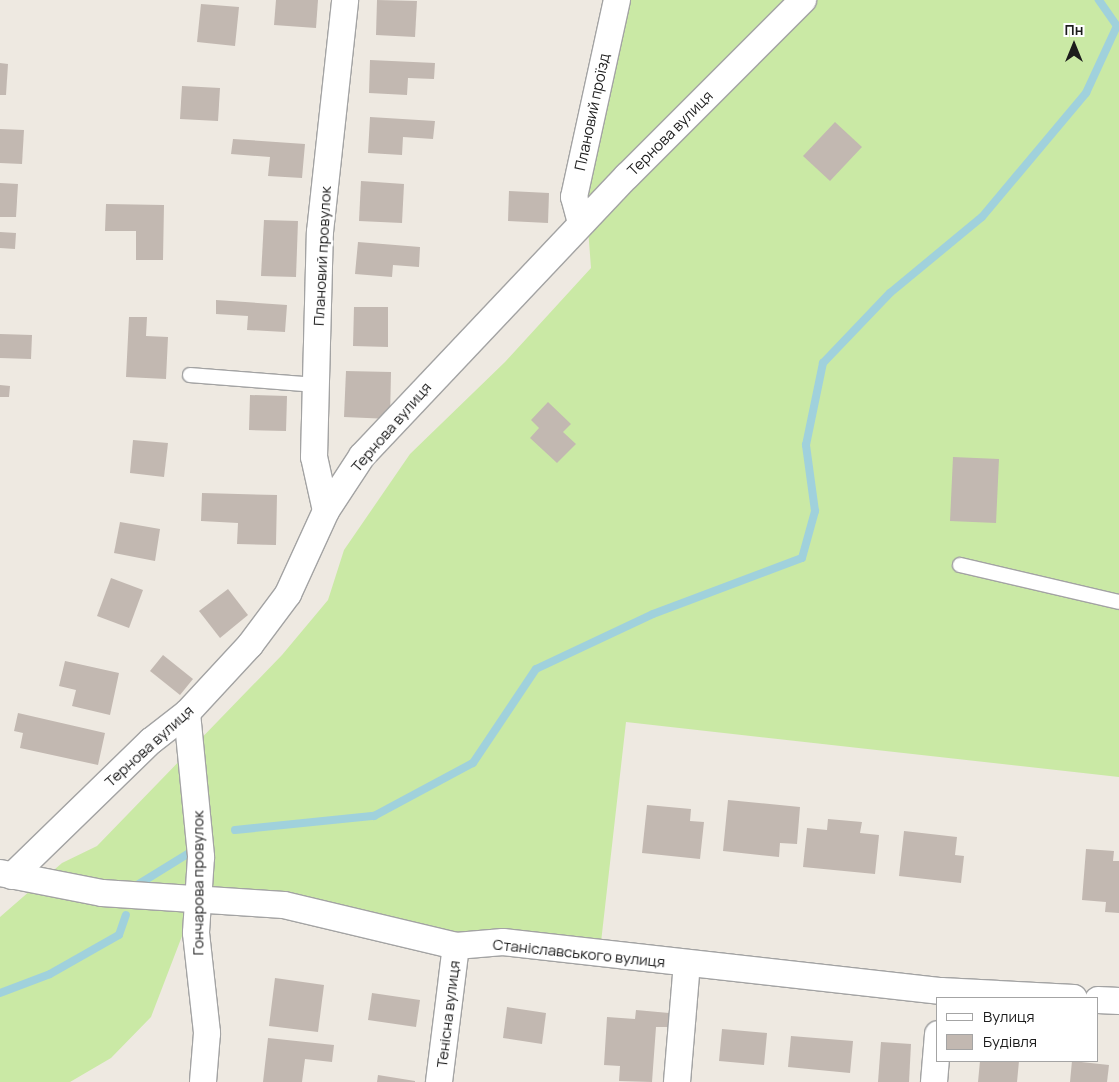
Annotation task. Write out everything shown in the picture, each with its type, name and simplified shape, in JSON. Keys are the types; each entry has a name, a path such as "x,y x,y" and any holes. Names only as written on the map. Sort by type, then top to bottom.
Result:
{"street":[{"name":"Плановий провулок","path":"326,512 314,457 320,232 345,0"},
{"name":"Плановий проїзд","path":"581,224 574,198 617,0"},
{"name":"Тернова вулиця","path":"6,875 151,741 187,713 274,614 326,512 362,456 581,224 803,0"},
{"name":"Гончарова провулок","path":"187,713 199,823 199,902 196,933 207,1033 202,1082"},
{"name":"Станіславського вулиця","path":"6,875 102,893 199,902 246,899 284,905 456,946 502,942 941,995 1030,997"},
{"name":"Тенісна вулиця","path":"440,1082 456,946"},
{"path":"677,1082 686,964"},
{"path":"1099,1000 1119,1001"},
{"path":"934,1082 936,1058"}],"lane":[{"path":"190,375 316,385"},
{"path":"960,565 1119,602"}],"green space":[{"path":"627,0 1119,0 1119,777 626,722 599,960 221,894 192,910 151,1017 111,1058 70,1082 0,1082 0,917 62,863 97,846 282,655 328,600 344,550 410,454 505,362 591,268 586,201"}],"building":[{"path":"276,0 318,0 316,28 274,25"},
{"path":"377,0 417,1 415,37 376,35"},
{"path":"201,4 239,7 235,46 197,42"},
{"path":"370,60 435,63 434,79 408,78 407,95 369,93"},
{"path":"0,63 8,64 6,95 0,95"},
{"path":"182,86 220,88 218,121 180,119"},
{"path":"370,117 435,121 433,139 403,137 402,155 368,153"},
{"path":"835,122 862,147 830,181 803,156"},
{"path":"0,129 24,130 22,164 0,163"},
{"path":"233,139 305,144 302,178 268,176 270,157 231,154"},
{"path":"361,181 404,184 402,223 359,221"},
{"path":"0,183 18,184 16,217 0,217"},
{"path":"509,191 549,193 548,223 508,221"},
{"path":"106,204 164,205 163,260 136,260 136,231 105,231"},
{"path":"264,220 298,221 296,277 261,276"},
{"path":"0,232 16,233 15,249 0,248"},
{"path":"358,242 420,247 419,267 393,265 392,277 355,274"},
{"path":"216,300 287,305 285,332 247,330 248,316 216,314"},
{"path":"354,307 388,307 388,347 353,346"},
{"path":"129,317 147,317 146,336 168,337 166,379 126,377"},
{"path":"0,334 32,335 31,359 0,358"},
{"path":"346,371 391,372 390,419 344,417"},
{"path":"0,385 10,386 9,397 0,397"},
{"path":"250,395 287,396 286,431 249,430"},
{"path":"548,402 571,424 563,432 576,444 557,463 530,438 539,428 531,420"},
{"path":"133,440 168,443 164,477 130,473"},
{"path":"953,457 999,459 996,523 950,521"},
{"path":"202,493 277,495 276,545 237,544 238,523 201,521"},
{"path":"120,522 160,529 155,561 114,553"},
{"path":"111,578 143,590 129,628 97,616"},
{"path":"228,589 248,615 220,638 199,611"},
{"path":"163,655 193,679 180,695 150,671"},
{"path":"65,661 119,673 110,715 72,706 76,690 59,686"},
{"path":"18,713 105,733 98,765 20,748 23,733 14,731"},
{"path":"728,800 800,807 797,844 780,843 779,857 723,851"},
{"path":"647,805 691,809 690,821 704,822 700,859 642,853"},
{"path":"828,819 862,822 860,833 879,835 875,874 803,867 807,828 827,830"},
{"path":"904,831 957,837 955,855 964,856 961,883 899,876"},
{"path":"1086,849 1114,851 1113,861 1119,861 1119,913 1105,912 1106,902 1082,900"},
{"path":"275,978 324,985 318,1032 269,1026"},
{"path":"372,993 420,1000 416,1027 368,1020"},
{"path":"507,1007 546,1013 542,1044 503,1038"},
{"path":"636,1010 669,1013 668,1027 656,1027 652,1082 619,1081 620,1066 604,1065 607,1017 635,1019"},
{"path":"722,1029 767,1033 764,1065 719,1061"},
{"path":"791,1036 853,1041 850,1073 788,1067"},
{"path":"268,1038 334,1045 332,1062 305,1059 302,1082 263,1082"},
{"path":"881,1042 911,1044 909,1082 878,1082"},
{"path":"980,1062 1019,1062 1017,1082 978,1082"},
{"path":"1072,1062 1109,1065 1107,1082 1070,1082"},
{"path":"378,1075 415,1081 415,1082 377,1082"}],"waterway":[{"path":"235,830 374,816 473,763 536,669 653,614 802,558 815,511 806,445 823,363 890,293 982,217 1086,93 1117,26 1099,0"},
{"path":"134,887 189,853"},
{"path":"0,993 50,974 119,935 126,915"}]}
